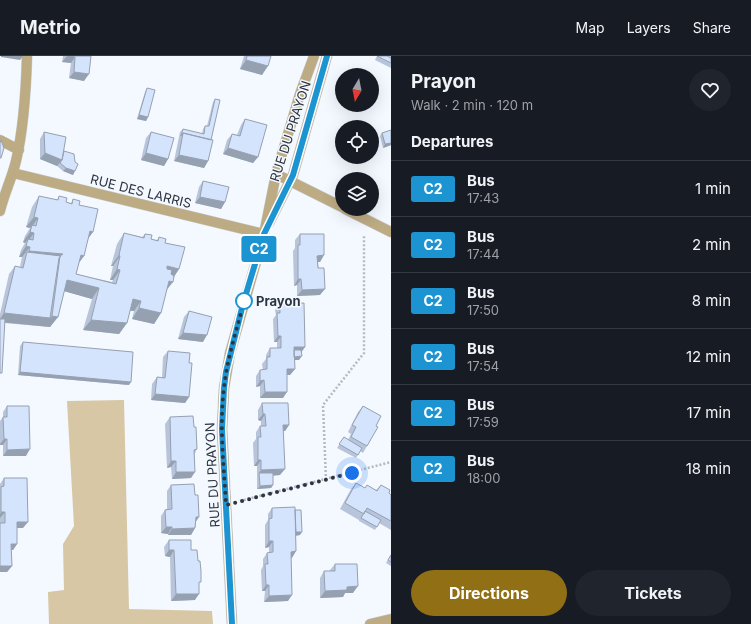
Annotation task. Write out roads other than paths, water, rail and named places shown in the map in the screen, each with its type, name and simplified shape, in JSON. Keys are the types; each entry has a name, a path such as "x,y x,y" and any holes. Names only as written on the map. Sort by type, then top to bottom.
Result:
{"street":[{"path":"0,211 19,150 23,120 27,56"},
{"name":"RUE DU PRAYON","path":"232,624 222,429 224,388 230,353 264,234 276,174 300,94 314,56"},
{"name":"RUE DU PRAYON","path":"264,234 290,182 296,166 327,56"},
{"path":"0,140 19,150"},
{"name":"RUE DES LARRIS","path":"13,173 264,234"},
{"path":"276,174 335,204"},
{"path":"360,216 391,232"},
{"path":"370,624 391,620"}],"place":[{"name":"Prayon","path":"244,301"}]}
